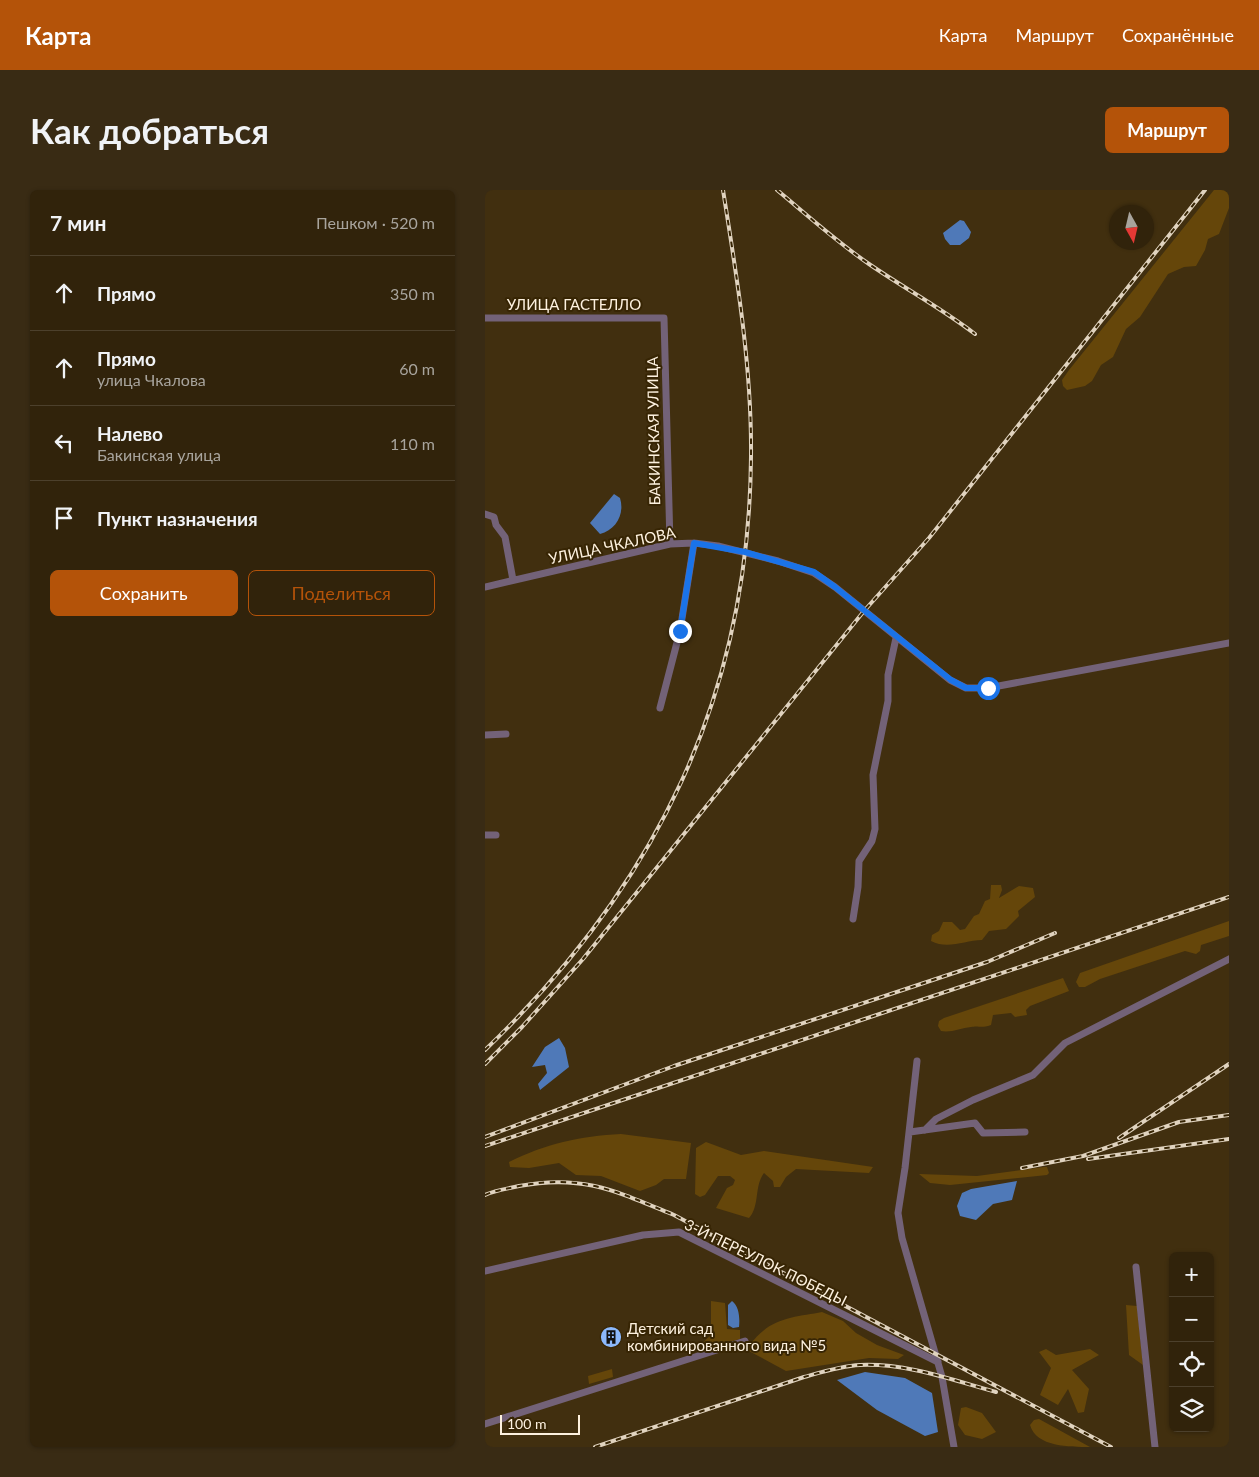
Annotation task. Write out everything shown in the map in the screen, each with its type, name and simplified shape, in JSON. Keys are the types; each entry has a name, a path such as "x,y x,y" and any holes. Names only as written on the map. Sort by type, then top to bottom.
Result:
{"street":[{"name":"УЛИЦА ГАСТЕЛЛО","path":"485,318 663,318"},
{"name":"БАКИНСКАЯ УЛИЦА","path":"663,318 670,544"},
{"path":"485,514 494,517 496,525 505,537 513,580"},
{"name":"УЛИЦА ЧКАЛОВА","path":"485,587 670,544 694,543 745,552 814,572 951,680 974,689 1229,643"},
{"path":"660,708 680,631 694,543"},
{"path":"853,919 858,887 859,861 872,841 875,829 873,776 889,701 888,675 896,638"},
{"path":"485,735 505,734"},
{"path":"485,835 496,835"},
{"path":"925,1130 936,1120 973,1100 1033,1075 1065,1043 1229,959"},
{"path":"917,1061 910,1132 898,1213 902,1238 937,1362 954,1447"},
{"path":"910,1132 975,1123 983,1132 1025,1132"},
{"name":"3-Й ПЕРЕУЛОК ПОБЕДЫ","path":"485,1270 643,1235 679,1232 937,1362"},
{"path":"1136,1267 1155,1447"},
{"path":"485,1424 745,1341"}],"shaded area":[{"path":"1214,190 1229,190 1229,208 1219,234 1208,239 1205,250 1196,266 1184,267 1168,274 1140,317 1126,329 1113,357 1101,365 1092,381 1085,386 1067,390 1063,386 1062,380 1069,370"},
{"path":"991,885 1001,885 1002,890 999,898 1019,886 1033,888 1035,897 1018,911 1019,916 1006,929 989,931 982,940 950,945 937,944 931,941 932,935 939,931 943,922 952,922 960,930 965,929 974,916 979,914 985,901 990,899"},
{"path":"1229,921 1229,936 1201,945 1200,951 1196,954 1185,951 1100,979 1085,987 1079,987 1076,982 1080,973"},
{"path":"1063,978 1069,991 1030,1006 1026,1010 1027,1015 1015,1017 1011,1013 993,1015 991,1025 984,1027 941,1031 938,1026 939,1021 944,1018"},
{"path":"621,1134 691,1143 686,1179 664,1179 656,1185 640,1191 601,1176 576,1175 559,1163 529,1168 510,1167 509,1162 549,1146 577,1139"},
{"path":"706,1142 741,1155 764,1151 873,1167 869,1173 796,1169 786,1177 780,1187 774,1187 773,1181 764,1173 759,1184 755,1208 749,1218 716,1208 727,1188 733,1185 735,1180 730,1176 718,1176 705,1195 700,1197 695,1194 696,1148"},
{"path":"1047,1167 1049,1173 1047,1175 950,1185 930,1183 919,1174 977,1176"},
{"path":"711,1301 725,1303 727,1329 740,1330 740,1339 707,1348 700,1345 711,1335"},
{"path":"1126,1305 1137,1306 1143,1365 1129,1355"},
{"path":"822,1312 843,1321 856,1333 877,1345 904,1355 898,1359 869,1358 786,1371 749,1351 745,1346 769,1326 791,1318"},
{"path":"1046,1349 1056,1355 1090,1349 1099,1355 1072,1370 1089,1389 1084,1412 1078,1413 1068,1389 1058,1405 1040,1395 1051,1368 1039,1352"},
{"path":"612,1369 613,1377 589,1384 588,1376"},
{"path":"966,1407 982,1413 996,1432 982,1439 965,1435 958,1425 961,1408"},
{"path":"1039,1419 1090,1447 1064,1446 1046,1442 1033,1432 1030,1425 1034,1420"}],"water":[{"path":"960,220 964,221 971,232 969,238 960,245 950,245 943,233"},
{"path":"614,494 620,498 620,515 611,529 600,534 590,523"},
{"path":"559,1038 565,1048 569,1067 540,1090 538,1084 547,1073 545,1065 532,1067 545,1047"},
{"path":"1017,1181 1012,1200 993,1204 976,1220 960,1216 957,1206 962,1193 971,1189"},
{"path":"732,1301 738,1309 739,1320 739,1327 733,1328 728,1325 728,1305"},
{"path":"865,1372 905,1378 932,1393 938,1432 925,1436 877,1410 837,1380"}],"railway":[{"path":"485,1050 545,987 598,922 644,853 681,782 711,706 733,627 746,544 751,424 738,290 723,190"},
{"path":"777,190 857,256 949,315 975,334"},
{"path":"485,1064 522,1027 583,959 864,611 929,538 1205,190"},
{"path":"485,1146 1229,897"},
{"path":"485,1137 674,1066 987,962 1055,933"},
{"path":"1119,1138 1229,1064"},
{"path":"1022,1168 1083,1156 1179,1122 1229,1115"},
{"path":"1088,1159 1229,1139"},
{"path":"485,1195 519,1186 542,1183 562,1182 581,1184 616,1192 674,1215 1111,1447"},
{"path":"595,1447 804,1377 860,1365 878,1365 912,1370 996,1392"}],"place":[{"name":"Детский сад комбинированного вида №5","path":"611,1337"}],"route":[{"path":"680,631 694,543 718,546 798,566 814,572 951,680 966,688 988,688"}]}
